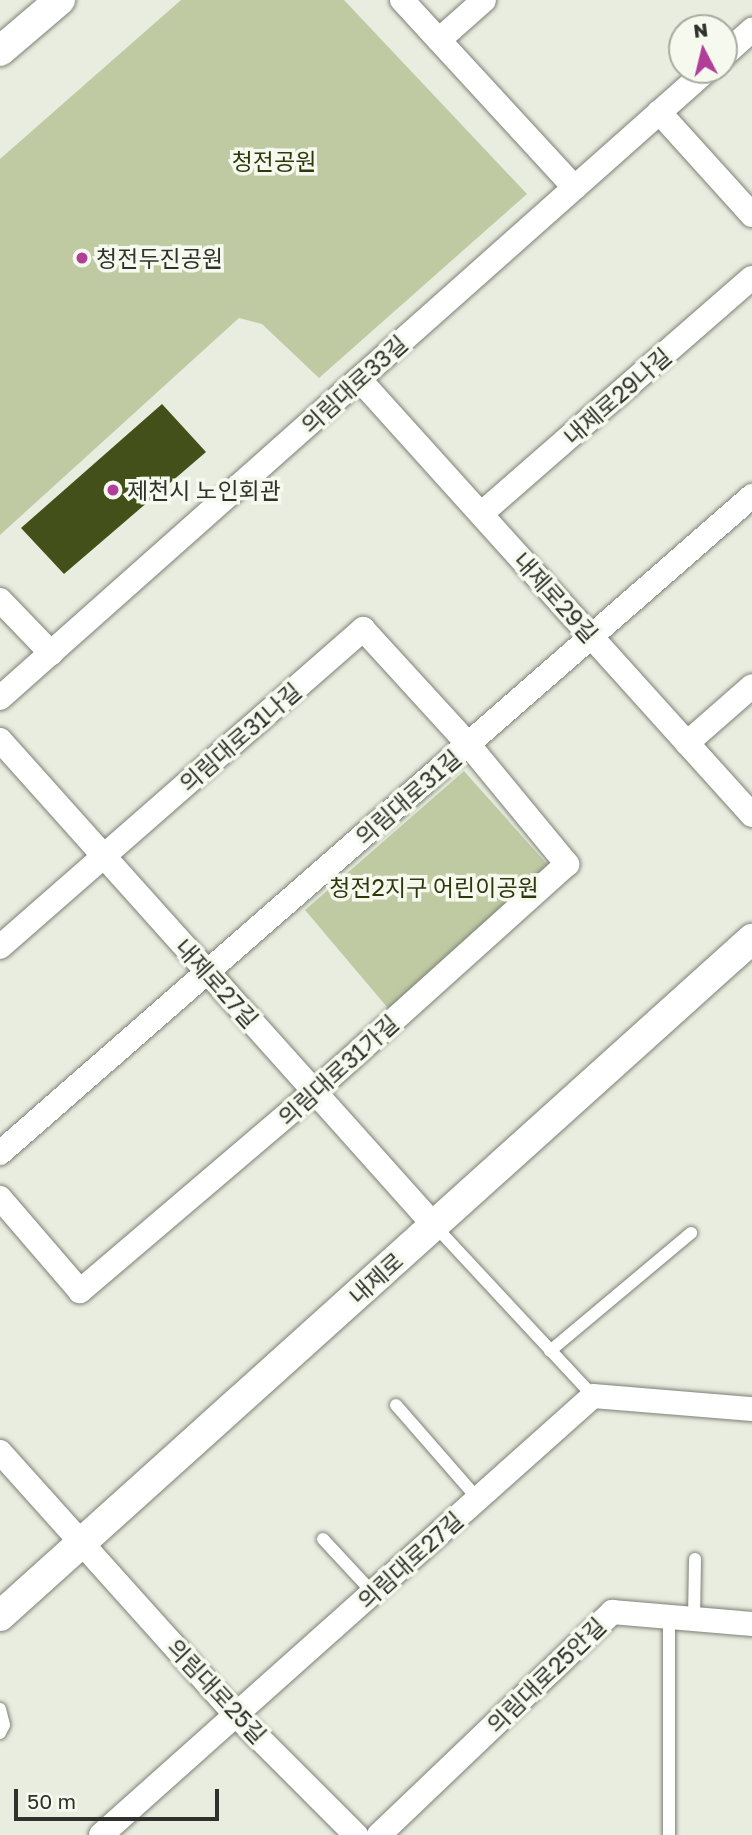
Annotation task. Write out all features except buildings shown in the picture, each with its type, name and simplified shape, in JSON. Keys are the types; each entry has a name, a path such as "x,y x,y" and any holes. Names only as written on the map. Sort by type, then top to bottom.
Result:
{"street":[{"path":"0,51 60,0"},
{"path":"402,0 575,188"},
{"path":"439,40 484,0"},
{"path":"738,42 752,30"},
{"name":"의림대로33길","path":"0,698 691,84"},
{"path":"659,113 752,215"},
{"name":"내제로29나길","path":"481,514 752,278"},
{"name":"내제로29길","path":"359,379 752,815"},
{"name":"의림대로31길","path":"0,1153 593,638 752,496"},
{"path":"0,600 51,653"},
{"name":"의림대로31나길","path":"0,947 363,629 468,744"},
{"path":"687,743 752,686"},
{"name":"내제로27길","path":"0,740 434,1225"},
{"name":"의림대로31가길","path":"0,1198 80,1291 315,1091 566,864 468,744"},
{"name":"내제로","path":"0,1616 752,939"},
{"path":"593,1396 752,1409"},
{"name":"의림대로27길","path":"110,1833 236,1716 593,1396"},
{"name":"의림대로25길","path":"0,1452 236,1716 356,1835"},
{"name":"의림대로25안길","path":"379,1835 612,1612 752,1624"}],"lane":[{"path":"434,1225 593,1396"},
{"path":"550,1351 691,1233"},
{"path":"396,1405 478,1499"},
{"path":"323,1539 373,1593"},
{"path":"694,1618 695,1559"},
{"path":"669,1616 669,1835"},
{"path":"0,1709 4,1725 0,1733"}],"green space":[{"name":"청전공원","path":"181,0 344,0 527,194 319,378 262,324 239,318 0,535 0,159"},
{"name":"청전2지구 어린이공원","path":"464,771 554,872 392,1013 305,910"}],"place":[{"name":"청전두진공원","path":"82,258"},
{"name":"제천시 노인회관","path":"113,490"}]}
